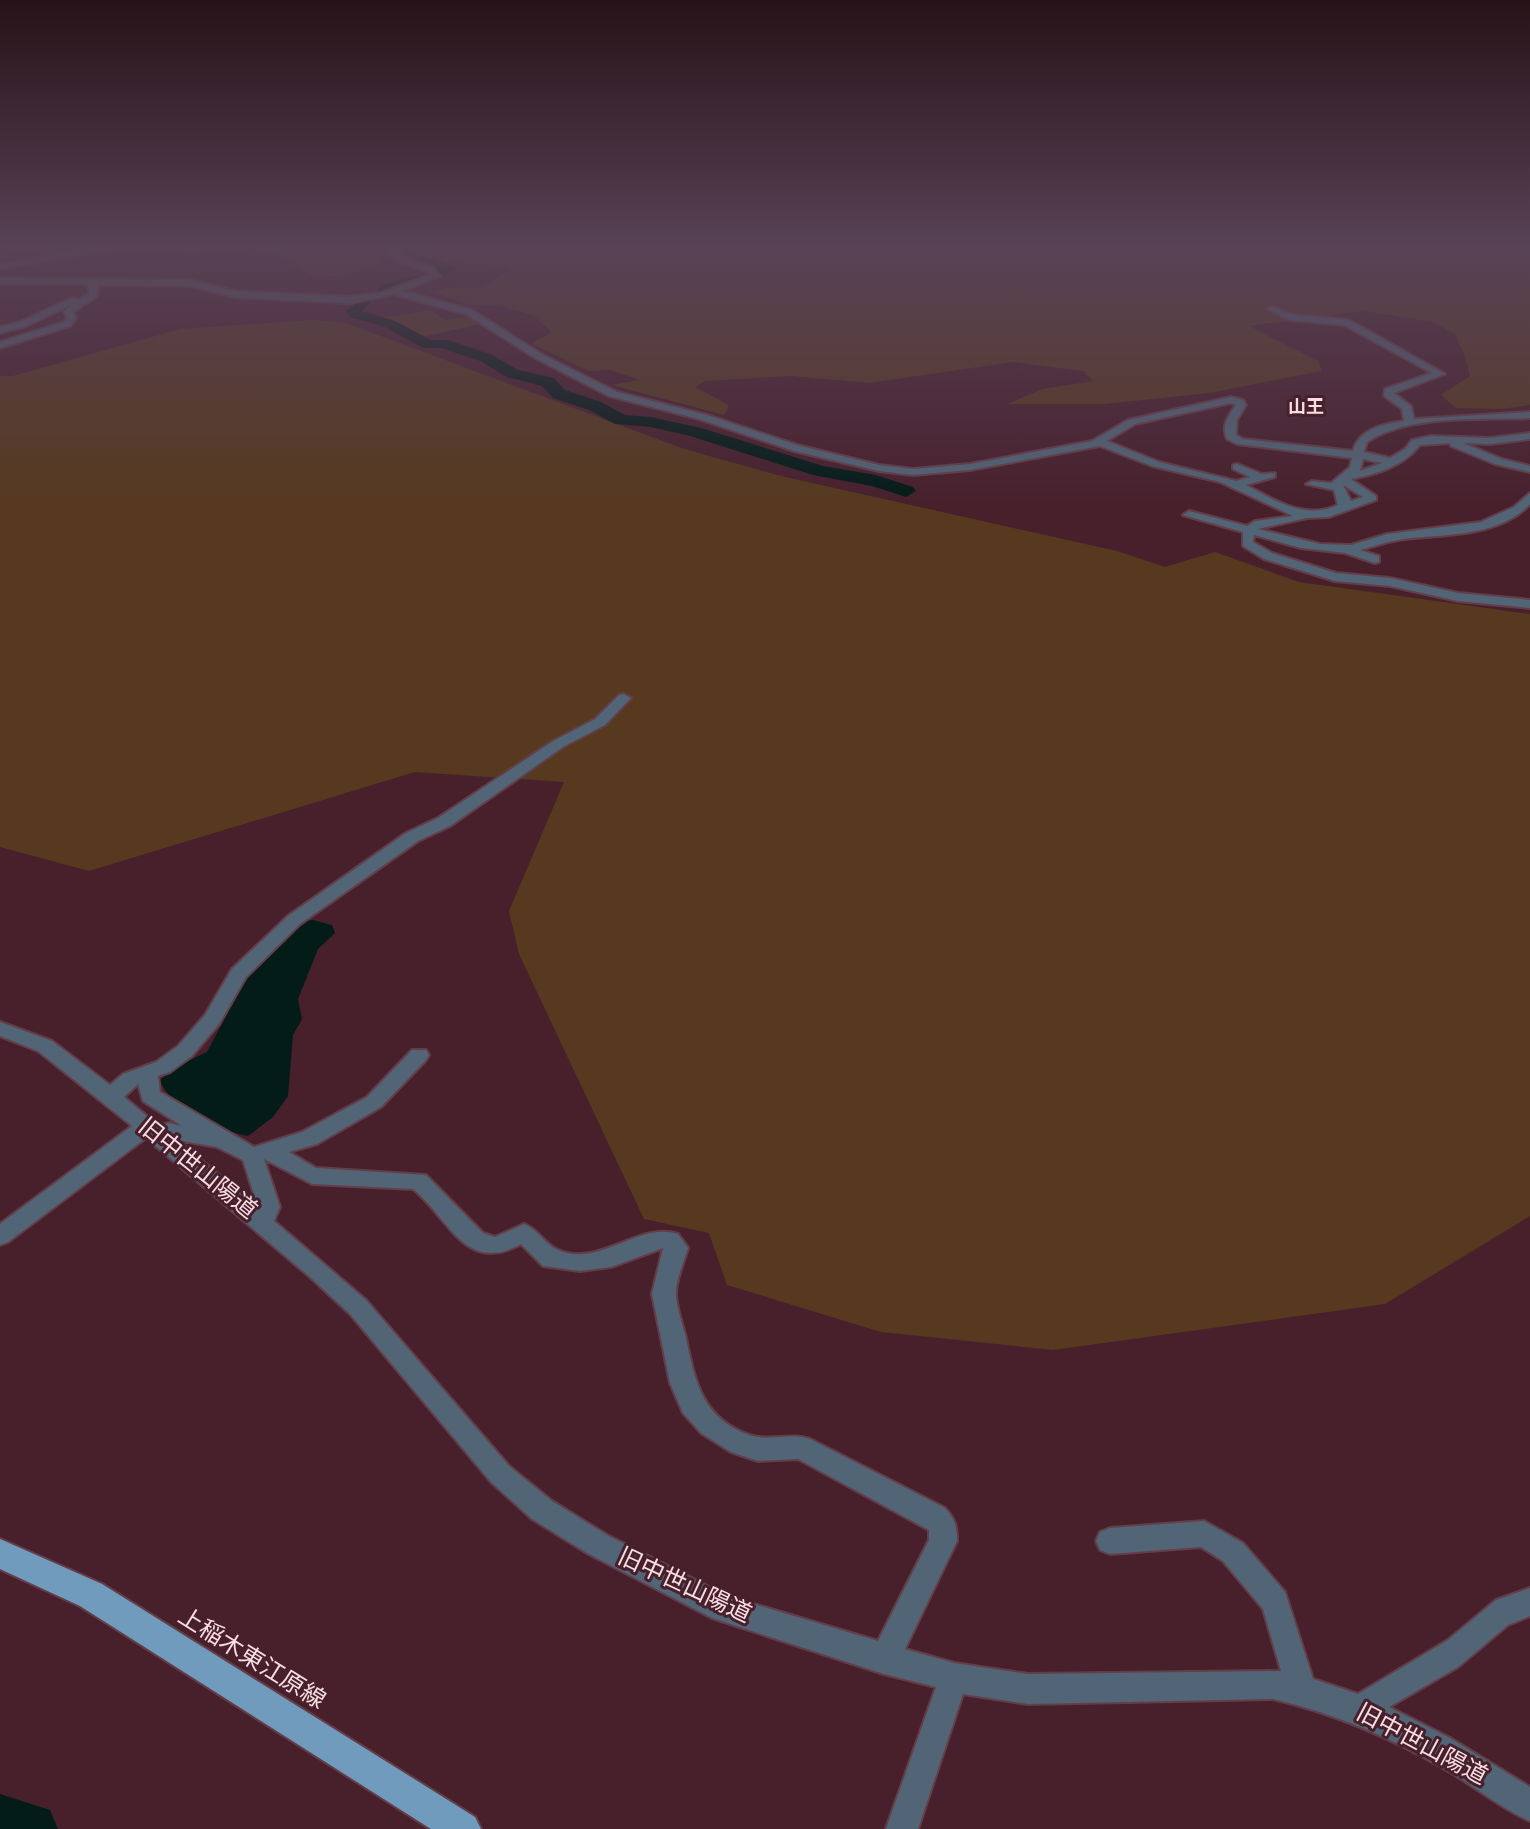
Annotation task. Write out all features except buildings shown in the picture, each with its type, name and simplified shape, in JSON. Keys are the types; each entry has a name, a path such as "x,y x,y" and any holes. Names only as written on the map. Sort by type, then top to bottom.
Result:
{"main road":[{"name":"上稲木東江原線","path":"0,1554 91,1595 463,1829"}],"street":[{"path":"0,345 34,334"},
{"path":"505,334 540,357 613,394 852,462 894,470 937,471 1012,461 1096,443 1132,422 1231,400 1241,405 1231,418 1229,429 1235,440 1259,447 1414,462"},
{"path":"1368,334 1440,374 1389,391 1389,396 1407,408 1405,423"},
{"path":"1341,481 1355,469 1360,443 1383,426 1530,415"},
{"path":"1405,423 1499,462 1530,469"},
{"path":"1312,484 1341,481 1370,473 1396,459 1416,442 1448,439 1490,441 1530,436"},
{"path":"1096,443 1116,447 1145,461 1234,485 1301,513 1342,508 1372,498 1341,481"},
{"path":"1234,485 1265,476 1237,467"},
{"path":"1341,481 1345,501 1342,512 1259,523 1249,530 1246,541 1257,551 1335,577 1390,582 1458,597 1530,604"},
{"path":"1346,549 1388,538 1453,532 1503,519 1521,510 1530,497"},
{"path":"1189,515 1346,549 1375,559"},
{"path":"111,1096 130,1079 163,1067 185,1051 212,1019 239,973 294,920 412,837 444,822 558,744 600,722 624,698"},
{"name":"旧中世山陽道","path":"0,1029 45,1046 263,1221 358,1307 500,1474 542,1510 597,1544 722,1608 954,1678 1028,1689 1273,1684 1301,1689 1365,1711 1469,1767 1530,1805"},
{"path":"260,1153 309,1138 374,1102 419,1055"},
{"path":"147,1071 150,1096 223,1141"},
{"path":"0,1236 151,1131 169,1131 223,1141 312,1176 418,1181 464,1229 487,1245 496,1246 524,1233 551,1259 580,1262 611,1258 660,1239 670,1240 676,1248 664,1294 683,1383 692,1405 701,1415 740,1444 758,1449 801,1447 935,1517 943,1526 943,1541 884,1659"},
{"path":"260,1153 269,1207 263,1221"},
{"path":"1110,1541 1204,1534 1233,1552 1275,1602 1301,1689"},
{"path":"1365,1711 1370,1701 1459,1650 1494,1616 1507,1608 1530,1602"},
{"path":"902,1829 954,1678"}],"shaded area":[{"path":"161,334 376,334 684,449 781,476 1117,551 1165,567 1215,552 1299,582 1530,614 1530,1216 1385,1304 1053,1350 881,1332 727,1285 709,1233 644,1219 519,954 509,911 564,782 415,772 89,871 0,847 0,376 13,376"},
{"path":"548,334 1265,334 1318,361 1322,371 1209,393 1105,404 1007,404 1043,389 1093,381 1083,371 1013,362 869,383 792,376 705,381 695,387 729,405 724,415 612,385 639,380 611,370 589,371 532,344"},
{"path":"1455,334 1530,334 1530,405 1501,409 1456,408 1441,395 1470,376"},
{"path":"313,920 332,925 335,933 318,949 298,999 302,1019 293,1035 288,1096 273,1117 248,1136 225,1130 185,1109 165,1090 160,1080 180,1065 207,1052 247,977 301,921"}],"waterway":[{"path":"409,334 429,345 442,343 486,358 513,374 548,382 559,394 595,406 621,420 651,422 695,432 820,471 876,481 906,491"},
{"path":"0,1820 31,1829"}],"district":[{"name":"山王","path":"1306,407"}]}
